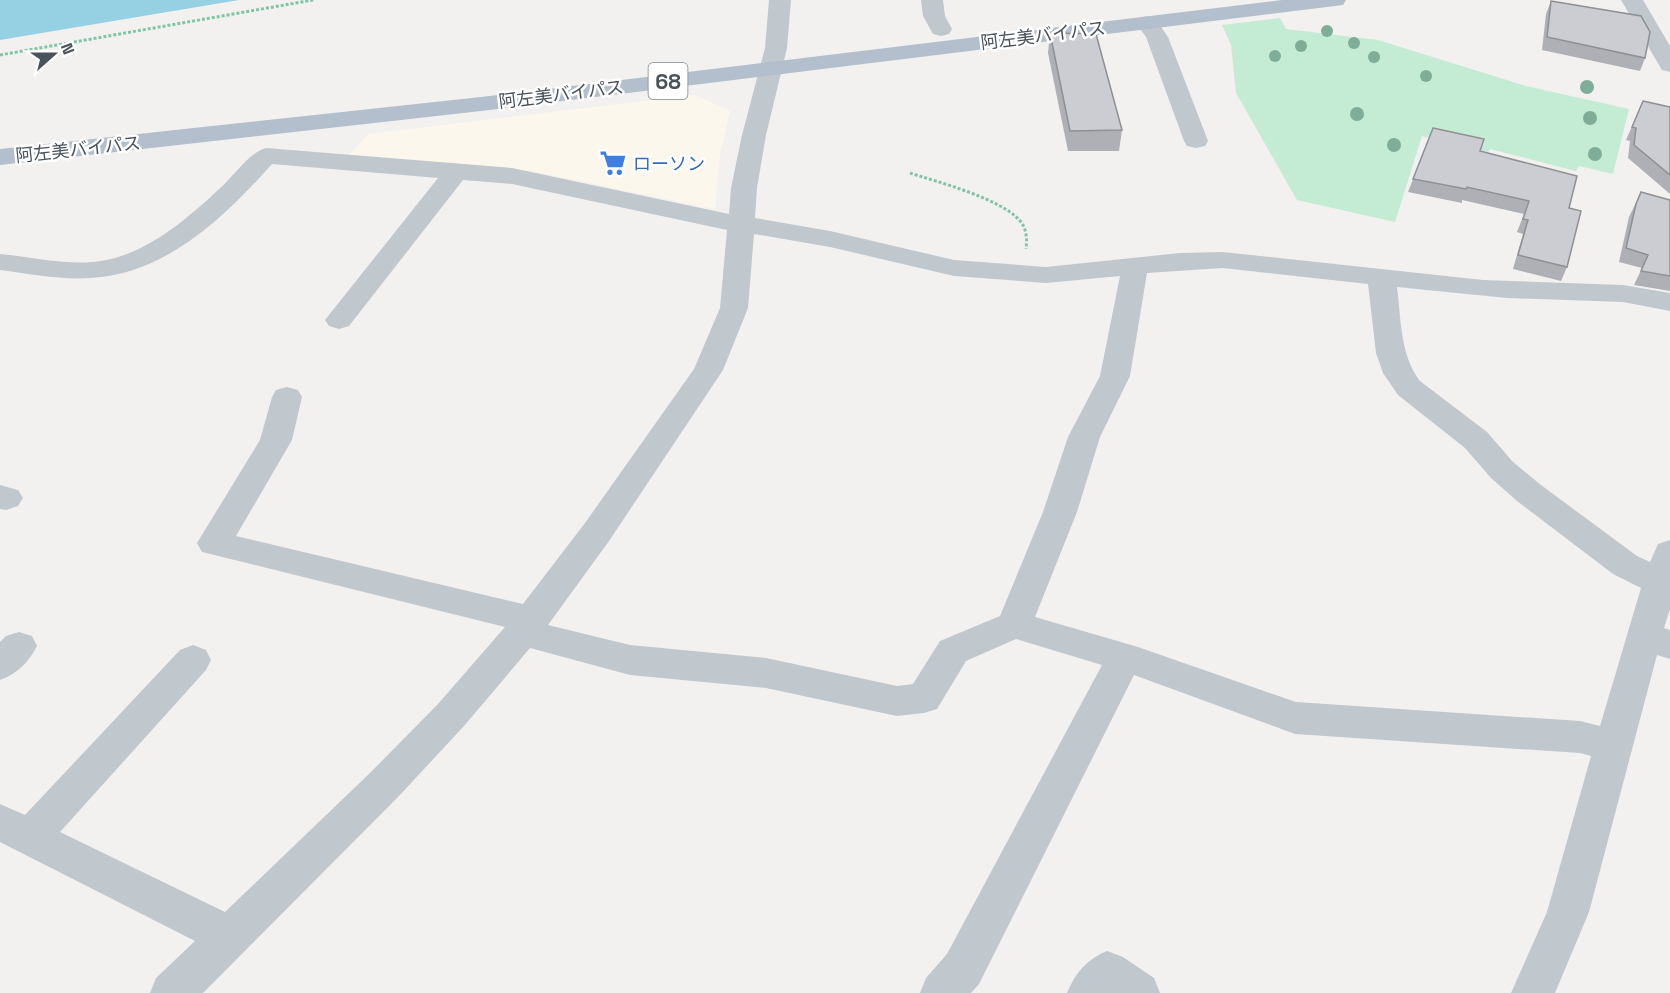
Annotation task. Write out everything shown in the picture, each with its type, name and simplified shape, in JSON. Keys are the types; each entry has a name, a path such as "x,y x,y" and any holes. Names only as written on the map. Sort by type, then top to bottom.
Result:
{"main road":[{"name":"阿左美バイパス","path":"0,157 368,117 773,58 941,29 1183,0"},
{"name":"阿左美バイパス","path":"0,141 773,58 1147,23 1335,0"}],"street":[{"path":"172,993 385,784 451,715 527,626 597,532 708,370 734,308 740,224 752,143 773,58 780,0"},
{"path":"932,0 934,16 941,29"},
{"path":"1635,4 1662,13"},
{"path":"1635,4 1670,65"},
{"path":"1147,23 1157,37 1196,141"},
{"path":"0,262 87,270 103,269 136,258 193,226 242,184 266,156 512,176 740,224 819,237 954,268 1046,275 1180,261 1223,260 1484,288 1537,291 1602,290 1670,302"},
{"path":"339,320 456,172"},
{"path":"1014,626 1060,512 1084,436 1115,376 1134,276 1131,266"},
{"path":"1381,276 1391,353 1398,373 1409,388 1476,440 1502,470 1529,493 1625,565 1665,567 1657,640 1614,745 1568,912 1533,993"},
{"path":"287,397 276,440 214,543 527,626 630,660 766,673 897,701 924,698 953,651 1014,626 1125,657 1295,718 1580,737 1614,745"},
{"path":"942,993 963,969 1125,657"},
{"path":"193,660 16,829 229,936"},
{"path":"1089,993 1107,972 1138,993"}],"path":[{"path":"0,55 313,0"},
{"path":"910,173 994,203 1014,213 1021,221 1027,235 1023,273"}],"shaded area":[{"path":"695,95 730,111 720,155 715,209 531,171 349,155 368,134"}],"green space":[{"path":"1280,18 1286,29 1378,40 1526,86 1629,109 1613,174 1579,166 1576,171 1490,149 1488,152 1422,136 1395,222 1297,200 1236,93 1231,45 1222,25"}],"water":[{"path":"0,0 239,0 0,40"}],"building":[{"path":"1551,1 1641,16 1650,32 1645,58 1547,37"},
{"path":"1050,33 1096,34 1122,130 1070,131"},
{"path":"1643,101 1670,107 1670,175 1634,145 1636,128 1632,127"},
{"path":"1433,128 1484,139 1480,151 1577,176 1569,208 1581,211 1567,267 1518,255 1528,220 1523,219 1529,201 1467,187 1466,189 1413,179"},
{"path":"1641,192 1670,200 1670,276 1641,271 1648,255 1626,248"}],"place":[{"name":"ローソン","path":"613,163"}]}
